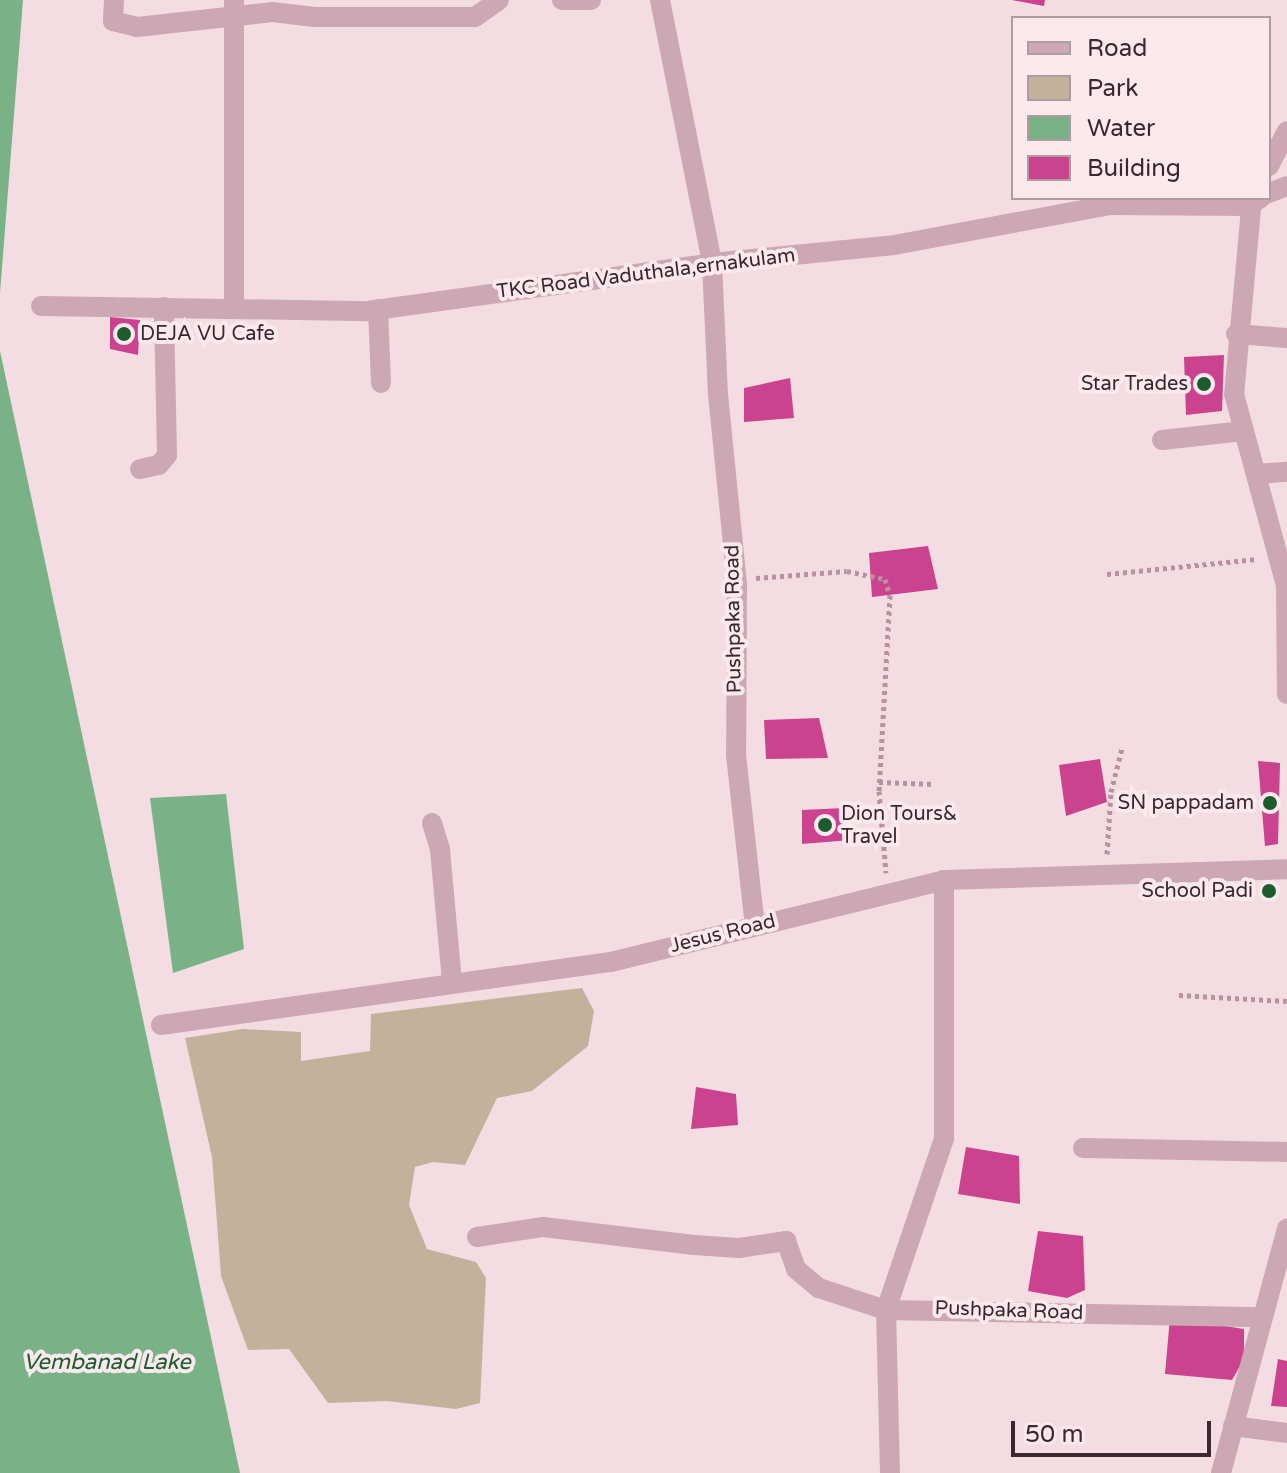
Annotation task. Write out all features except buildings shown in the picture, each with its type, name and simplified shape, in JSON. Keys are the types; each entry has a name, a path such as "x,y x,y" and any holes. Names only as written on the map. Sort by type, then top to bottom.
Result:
{"street":[{"path":"114,0 113,21 137,27 235,9 315,17 475,17 499,0"},
{"path":"562,0 591,0"},
{"name":"Pushpaka Road","path":"660,0 712,263 718,394 736,579 736,755 755,926"},
{"path":"234,308 235,9"},
{"path":"1271,162 1287,131"},
{"path":"1254,201 1236,334 1234,394 1278,557 1286,607 1287,694"},
{"name":"TKC Road Vaduthala,ernakulam","path":"41,306 378,309 712,263 894,245 1109,205 1254,201"},
{"path":"140,469 159,465 167,455 164,307"},
{"path":"378,309 381,383"},
{"path":"1236,334 1287,338"},
{"path":"1162,440 1244,431"},
{"path":"1256,474 1287,472"},
{"path":"432,823 440,850 452,983"},
{"name":"Jesus Road","path":"161,1025 611,962 944,880 1287,869"},
{"path":"890,1473 886,1310 944,1139 944,880"},
{"path":"1083,1148 1287,1152"},
{"name":"Pushpaka Road","path":"477,1237 543,1227 739,1248 786,1241 796,1269 819,1288 886,1310 1262,1317"},
{"path":"1221,1473 1287,1229"},
{"path":"1233,1426 1287,1433"}],"path":[{"path":"1107,574 1278,557"},
{"path":"736,579 847,571 870,572 885,579 890,595 879,782 892,893"},
{"path":"1104,875 1111,792 1122,748"},
{"path":"879,782 934,784"},
{"path":"1179,995 1287,1001"}],"green space":[{"path":"582,988 594,1011 588,1046 532,1091 497,1098 465,1165 433,1162 415,1167 409,1205 427,1249 476,1262 486,1278 480,1403 456,1409 387,1401 328,1403 289,1349 248,1350 221,1276 212,1157 185,1038 243,1029 301,1032 301,1061 370,1051 371,1014"}],"water":[{"path":"0,0 23,0 0,293"},
{"name":"Vembanad Lake","path":"0,351 240,1473 0,1473"},
{"path":"226,794 244,949 173,973 150,798"}],"place":[{"name":"DEJA VU Cafe","path":"124,334"},
{"name":"Star Trades","path":"1204,384"},
{"name":"SN pappadam","path":"1270,803"},
{"name":"Dion Tours& Travel","path":"825,825"},
{"name":"School Padi","path":"1269,891"}]}
